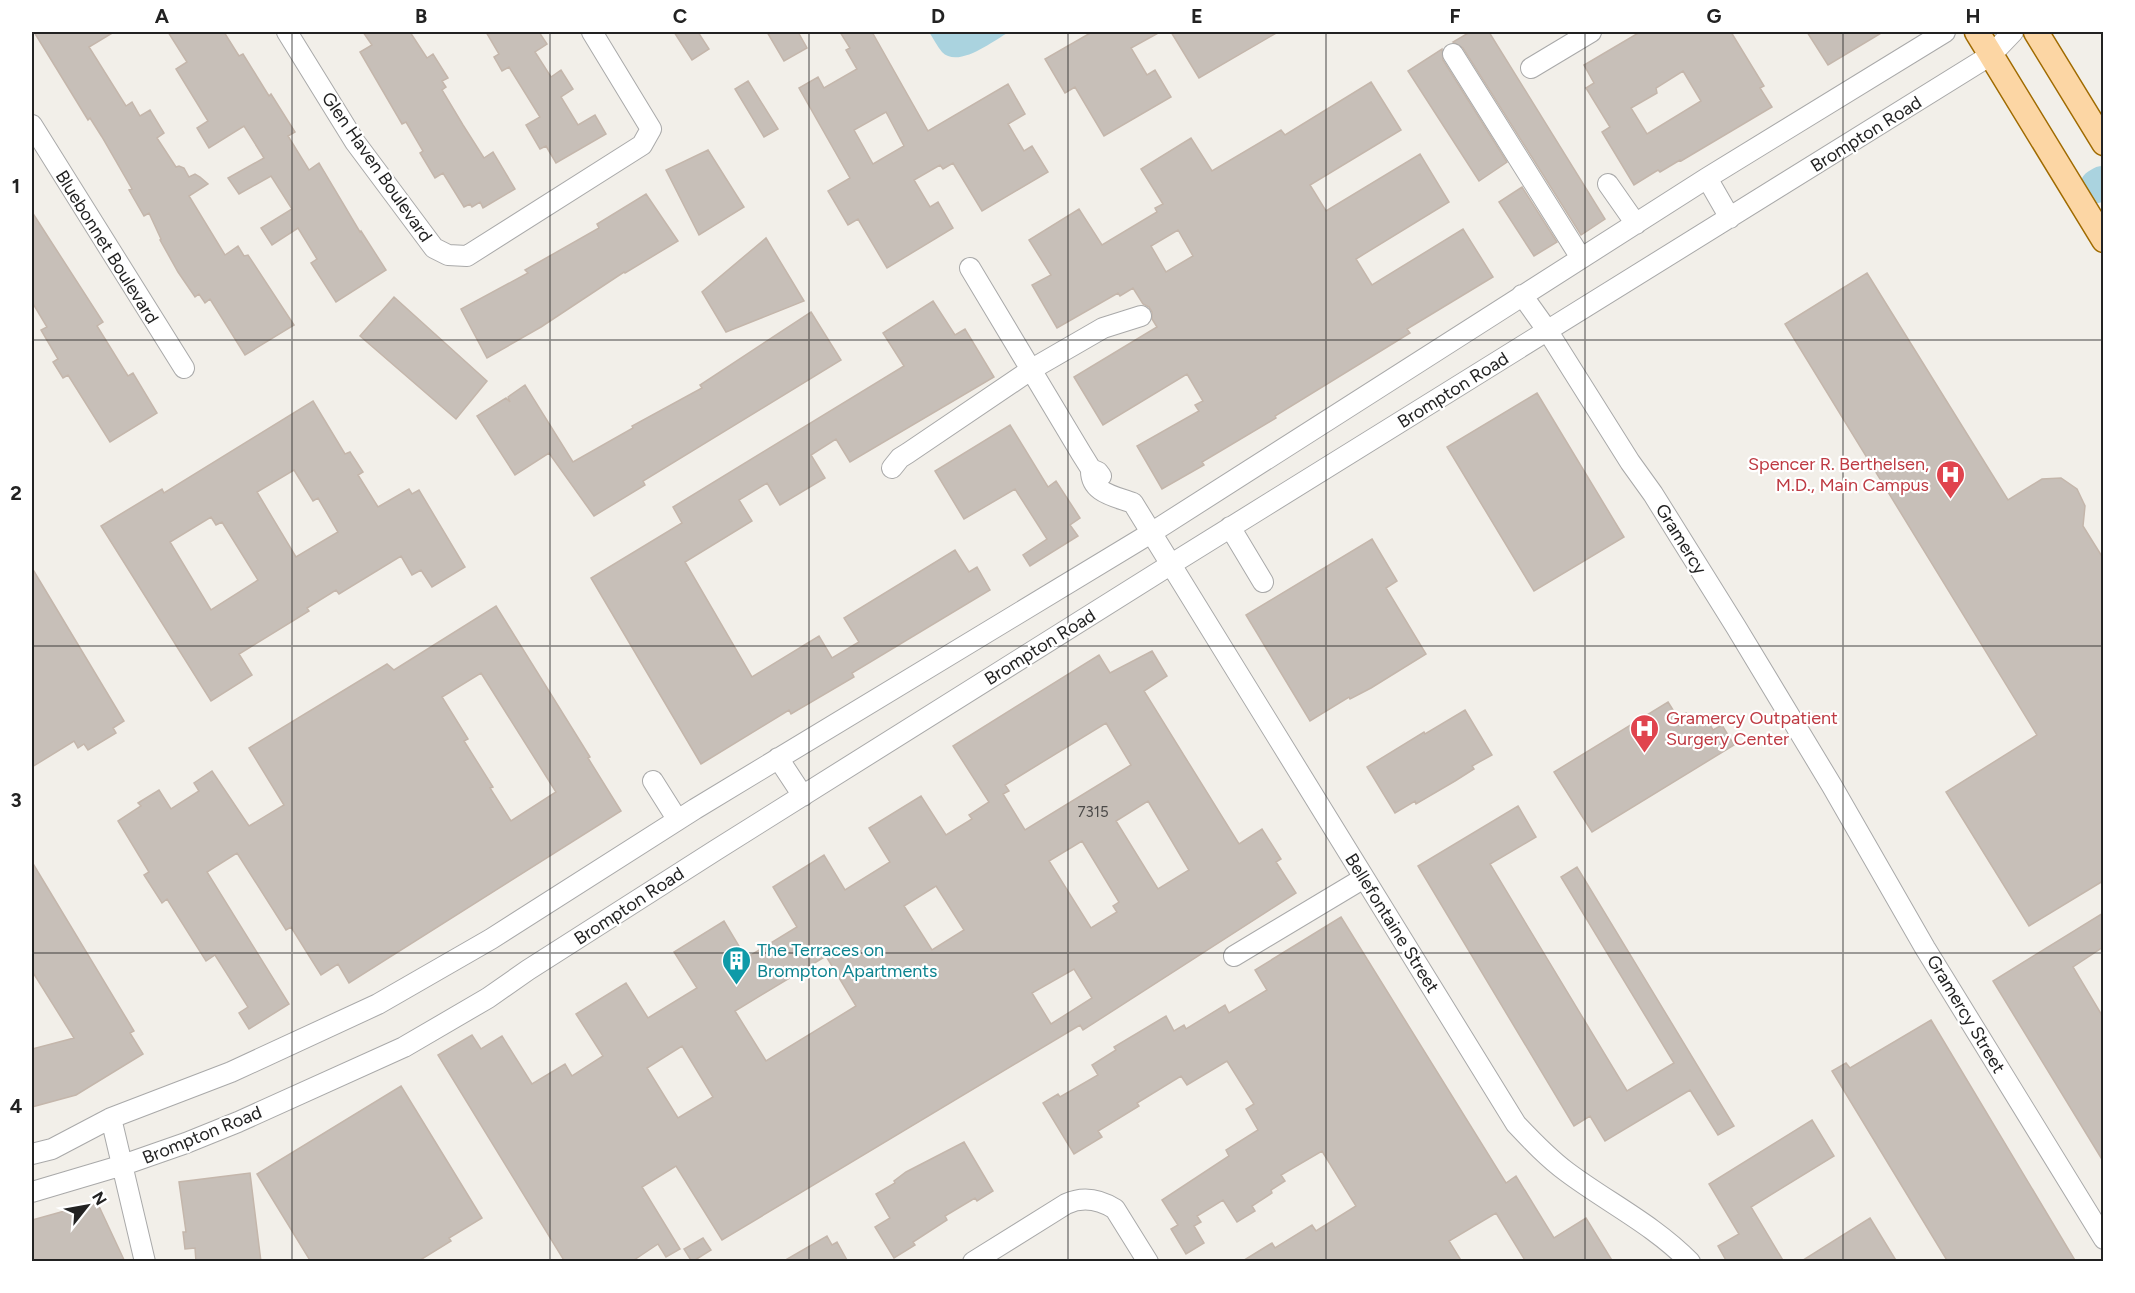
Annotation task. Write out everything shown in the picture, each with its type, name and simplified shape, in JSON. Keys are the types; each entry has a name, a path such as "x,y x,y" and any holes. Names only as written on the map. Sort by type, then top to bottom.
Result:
{"main road":[{"path":"1977,32 2103,240"},
{"path":"2036,32 2103,143"}],"street":[{"name":"Glen Haven Boulevard","path":"287,32 355,142 434,248 448,255 467,256 642,146 651,129 592,32"},
{"path":"1531,68 1591,32"},
{"path":"32,1154 52,1149 111,1118 214,1079 378,1004 491,939 677,819 1151,533 1707,178 1945,32"},
{"name":"Brompton Road","path":"32,1192 123,1165 238,1122 404,1047 488,998 528,970 802,796 1170,565 1991,56 2013,32"},
{"path":"1453,54 1581,258"},
{"name":"Bluebonnet Boulevard","path":"32,125 184,368"},
{"path":"1707,178 1730,218"},
{"path":"1608,184 1636,224"},
{"path":"970,268 1032,369"},
{"name":"Gramercy","path":"1522,296 1547,330 1630,462 1659,503 1833,786"},
{"path":"892,468 908,453 1032,369 1103,328 1141,316"},
{"name":"Bellefontaine Street","path":"1032,369 1091,468 1098,472 1105,483 1105,492 1133,503 1516,1124 1566,1172 1665,1238 1690,1262"},
{"path":"1230,528 1263,582"},
{"path":"778,758 802,796"},
{"path":"653,781 677,819"},
{"name":"Gramercy Street","path":"1833,786 1925,948 2103,1239"},
{"path":"1234,956 1364,878"},
{"path":"111,1118 145,1262"},
{"path":"972,1262 1076,1200 1096,1200 1107,1204 1120,1216 1149,1262"}],"water":[{"path":"929,32 1009,32 975,52 957,57 942,52"}],"building":[{"path":"34,32 114,32 89,47 126,106 132,102 140,116 150,110 164,133 157,138 176,167 184,168 189,177 195,174 208,184 189,196 225,255 238,246 244,256 248,255 294,325 245,355 210,299 205,303 199,294 195,297 178,272 160,240 149,213 144,216 129,190 132,189 102,137 90,118 88,120"},
{"path":"168,32 224,32 239,56 243,54 295,132 288,136 309,170 319,163 360,232 386,270 336,302 311,263 317,259 298,228 272,245 261,228 292,209 271,176 239,194 228,178 264,158 244,126 209,148 197,128 208,121 176,69 187,62"},
{"path":"363,32 410,32 427,58 433,54 448,78 442,81 446,87 442,90 463,125 484,158 493,152 515,189 483,208 480,202 472,207 470,204 464,207 443,173 435,178 420,153 423,151 406,122 402,124 360,52 372,45"},
{"path":"486,32 539,32 547,44 535,52 551,77 561,70 573,89 561,97 578,125 595,115 606,134 556,163 546,146 540,149 526,125 540,117 509,67 502,71 494,57 499,54"},
{"path":"674,32 698,32 709,49 692,60"},
{"path":"767,32 798,32 807,48 784,61"},
{"path":"840,32 872,32 928,131 1008,84 1025,114 1008,124 1024,151 1032,146 1048,172 982,211 953,163 943,169 940,165 914,180 930,207 938,202 953,228 887,268 858,219 848,225 828,191 850,178 799,88 818,77 824,88 857,69 846,50 850,48","holes":["886,112 904,146 873,164 854,130"]},
{"path":"1092,32 1160,32 1131,48 1147,75 1155,70 1171,97 1104,136 1075,87 1065,93 1045,59"},
{"path":"1171,32 1278,32 1199,78"},
{"path":"1470,32 1489,32 1605,219 1581,235 1463,48 1453,42"},
{"path":"1640,32 1731,32 1764,86 1760,88 1772,107 1681,161 1660,172 1658,170 1634,185 1602,132 1610,127 1586,88 1594,83 1584,65","holes":["1683,71 1701,101 1647,134 1631,108 1657,93 1656,88"]},
{"path":"1807,32 1883,32 1828,65"},
{"path":"1442,49 1443,60 1507,162 1479,181 1408,71"},
{"path":"748,81 778,129 764,137 735,89"},
{"path":"1371,82 1401,130 1310,185 1326,211 1420,154 1449,202 1356,259 1372,285 1463,229 1493,277 1407,329 1410,333 1202,462 1204,465 1162,489 1137,446 1199,411 1195,405 1203,401 1187,374 1103,425 1074,377 1157,327 1152,319 1152,312 1143,304 1133,288 1120,296 1118,293 1057,328 1032,285 1051,275 1029,240 1079,209 1102,245 1157,212 1155,208 1163,204 1141,169 1191,138 1212,171 1281,130 1285,135","holes":["1178,230 1193,256 1166,272 1151,246"]},
{"path":"708,150 744,207 699,235 666,170"},
{"path":"1522,187 1557,242 1534,256 1499,202"},
{"path":"646,194 678,241 487,358 461,309 528,273 525,270 599,228 597,224"},
{"path":"32,212 103,322 97,326 128,376 133,373 157,413 110,442 68,375 63,378 53,362 58,359 41,330 47,327 32,302"},
{"path":"766,238 804,301 726,332 702,292"},
{"name":"Spencer R. Berthelsen, M.D., Main Campus","path":"1867,273 2008,500 2042,479 2061,478 2077,489 2085,506 2083,526 2103,558 2103,881 2029,926 1946,792 2037,735 1785,324"},
{"path":"394,297 487,381 456,419 360,336"},
{"path":"933,301 955,335 965,329 994,377 850,462 836,439 811,455 825,478 780,505 767,483 739,500 752,521 685,562 752,677 819,636 832,658 859,642 844,618 955,550 969,572 977,567 990,590 852,673 854,677 791,714 789,710 701,764 591,578 682,523 673,507 904,366 883,333"},
{"path":"811,312 841,360 643,481 645,485 594,516 549,453 515,475 477,416 506,398 510,402 508,397 525,385 573,462 633,428 632,426 702,388 700,385"},
{"path":"1537,393 1624,537 1534,591 1447,447"},
{"path":"313,401 345,454 350,452 363,472 358,475 378,507 409,489 412,494 419,490 465,567 432,587 421,570 412,575 401,556 339,594 336,590 307,608 309,611 239,654 252,675 211,701 101,526 162,489 164,493","holes":["294,470 313,501 318,498 338,532 296,557 257,492","211,517 216,525 222,522 258,580 211,610 170,542"]},
{"path":"1010,425 1048,487 1056,481 1080,518 1070,525 1078,536 1030,566 1023,555 1047,539 1015,489 964,519 935,471"},
{"path":"1372,539 1397,581 1386,588 1426,654 1371,688 1350,699 1349,697 1310,721 1246,615"},
{"path":"32,568 124,721 113,728 116,733 88,750 84,744 78,748 74,741 32,767"},
{"path":"496,606 621,811 349,983 338,964 321,975 291,927 286,930 237,853 207,872 289,1004 249,1029 239,1013 248,1007 215,955 206,961 167,899 162,903 144,875 149,872 118,821 141,806 138,803 159,790 171,809 199,791 194,783 212,771 249,826 284,805 249,748 387,664 394,670","holes":["481,673 556,792 511,821 490,788 493,787 464,741 468,739 442,697"]},
{"path":"1152,651 1167,676 1144,691 1239,844 1262,829 1281,859 1276,862 1296,893 1083,1030 1080,1025 722,1240 676,1166 642,1187 680,1249 666,1257 658,1244 631,1262 565,1262 438,1055 472,1035 481,1049 502,1036 532,1084 565,1064 572,1076 603,1056 576,1014 626,983 648,1018 697,988 674,952 724,921 746,958 797,927 773,887 824,855 845,890 890,862 869,828 921,796 946,835 972,819 969,815 989,802 953,746 1099,655 1110,673","holes":["1106,723 1131,765 1025,830 1003,794 1009,791 1005,785","1148,801 1189,870 1158,889 1116,821","1082,841 1119,902 1113,906 1117,912 1091,928 1049,861","936,886 964,930 932,950 904,906","826,956 856,1006 766,1061 735,1011","1074,969 1092,998 1051,1024 1032,993","682,1046 713,1097 678,1118 647,1068"]},
{"path":"1668,702 1678,718 1686,713 1694,726 1706,718 1713,730 1722,725 1734,745 1592,832 1554,772"},
{"path":"1465,710 1492,755 1472,766 1474,769 1455,781 1416,804 1415,801 1395,813 1367,767"},
{"path":"1518,806 1536,837 1490,864 1627,1091 1674,1063 1561,877 1577,867 1734,1126 1718,1135 1690,1090 1605,1141 1590,1116 1574,1126 1418,866"},
{"path":"32,862 134,1031 130,1033 143,1054 76,1095 32,1107 32,1049 74,1038 32,971"},
{"path":"2103,913 2103,947 2073,967 2103,1017 2103,1161 1993,981"},
{"path":"1341,917 1506,1183 1516,1176 1554,1238 1586,1218 1613,1262 1526,1262 1496,1213 1449,1241 1462,1262 1241,1262 1272,1243 1275,1248 1312,1225 1316,1231 1356,1206 1322,1151 1281,1175 1285,1181 1252,1206 1255,1211 1237,1222 1223,1200 1197,1216 1201,1222 1194,1226 1204,1243 1186,1254 1171,1229 1178,1225 1162,1200 1229,1156 1226,1150 1258,1130 1246,1109 1254,1104 1227,1061 1187,1085 1181,1076 1137,1103 1139,1106 1098,1131 1102,1137 1074,1154 1043,1103 1058,1094 1060,1097 1098,1075 1092,1065 1116,1050 1114,1047 1166,1016 1174,1031 1184,1025 1186,1029 1225,1005 1229,1013 1267,990 1255,970"},
{"path":"1931,1020 2076,1262 1948,1262 1832,1071 1846,1063 1850,1068"},
{"path":"401,1086 482,1218 449,1238 451,1241 417,1262 311,1262 257,1174"},
{"path":"1812,1120 1834,1156 1751,1207 1784,1262 1727,1262 1718,1246 1739,1234 1709,1184"},
{"path":"964,1142 993,1191 977,1201 975,1198 945,1216 947,1220 913,1242 915,1245 894,1258 875,1227 890,1218 876,1194 895,1183 894,1181 906,1172"},
{"path":"250,1173 261,1262 196,1262 195,1248 185,1249 183,1232 186,1232 179,1182"},
{"path":"97,1202 125,1262 32,1262 32,1220"},
{"path":"1870,1218 1897,1262 1800,1262"},
{"path":"827,1236 832,1245 837,1242 848,1262 782,1262"},
{"path":"703,1238 711,1250 692,1262 684,1249"}],"waterway":[{"path":"2097,186 2102,183"}],"place":[{"name":"Spencer R. Berthelsen, M.D., Main Campus","path":"1950,500"},
{"name":"Gramercy Outpatient Surgery Center","path":"1645,754"},
{"name":"The Terraces on Brompton Apartments","path":"736,986"}]}
